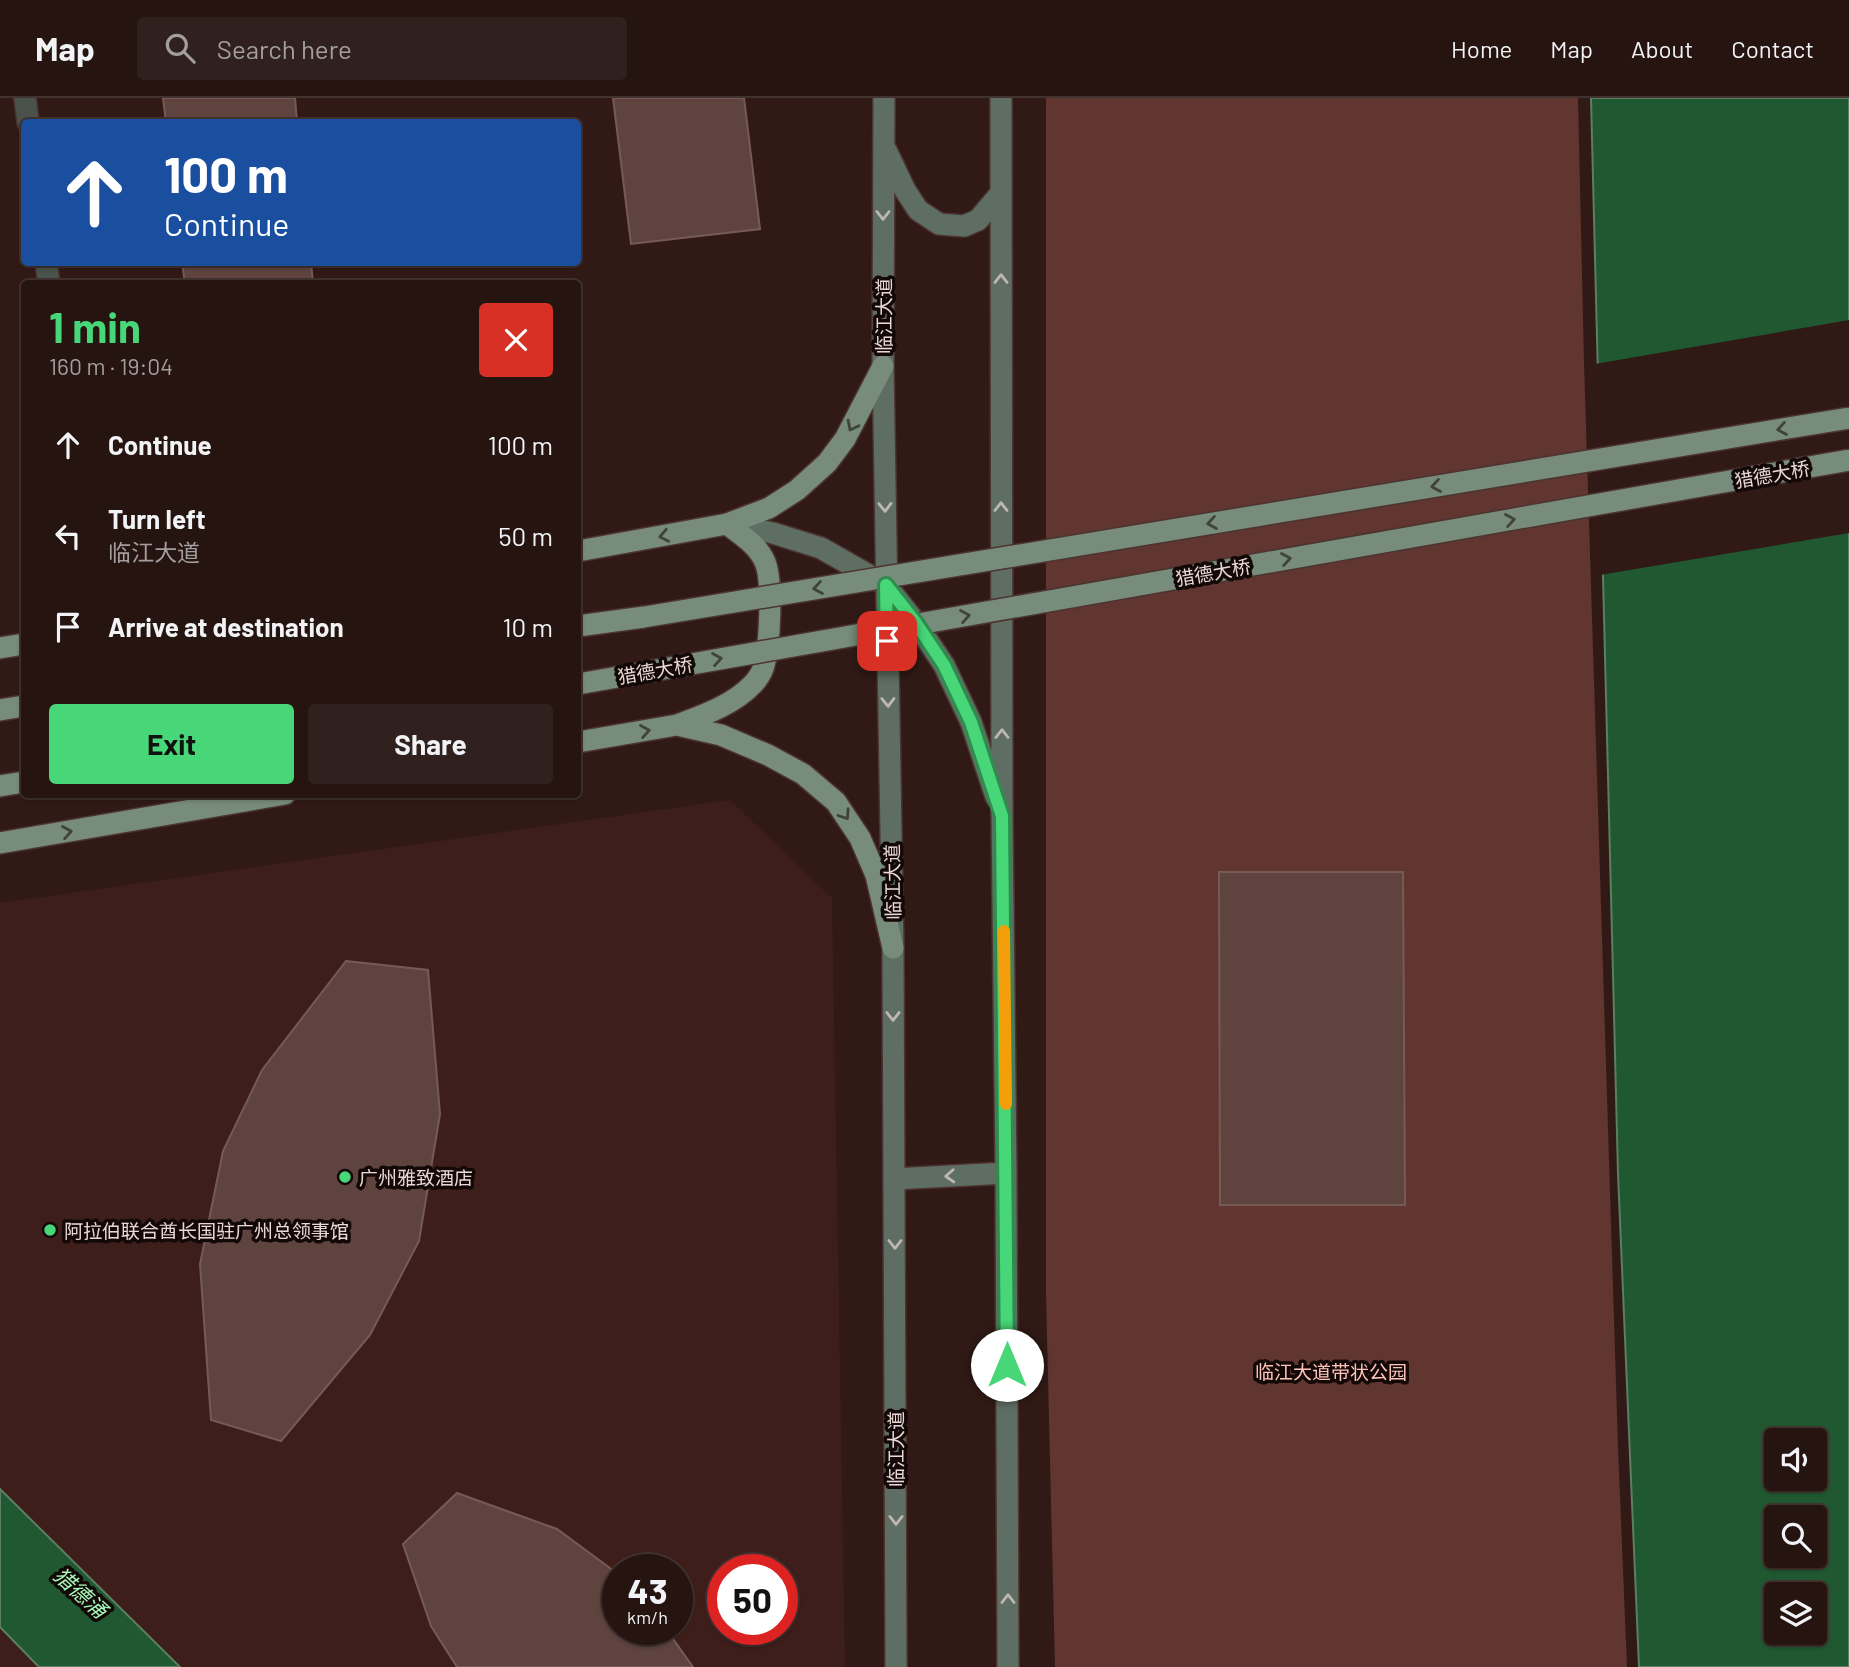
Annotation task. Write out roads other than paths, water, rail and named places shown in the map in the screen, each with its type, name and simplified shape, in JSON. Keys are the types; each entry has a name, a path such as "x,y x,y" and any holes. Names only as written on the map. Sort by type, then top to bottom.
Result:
{"highway":[{"path":"581,550 727,524 769,508 797,490 827,463 845,439 883,366"},
{"path":"581,626 1849,418"},
{"name":"猎德大桥","path":"581,683 1849,460"},
{"path":"581,742 677,726 722,708 753,683 764,666 770,597 765,563 754,544 727,524"},
{"path":"0,648 21,644"},
{"path":"0,710 21,706"},
{"path":"677,726 721,735 768,755 803,774 836,802 860,838 876,875 893,948"},
{"path":"0,786 21,782"},
{"path":"0,843 262,798"}],"main road":[{"name":"临江大道","path":"884,98 883,366 893,948 897,1667"},
{"path":"1001,98 1002,816 1008,1667"},
{"path":"884,145 905,190 918,210 939,224 964,226 978,220 1001,193"},
{"path":"727,524 773,533 821,548 886,585 944,665 971,722 1002,816"},
{"path":"894,1179 1006,1173"}],"street":[{"path":"25,98 28,119"}],"water":[{"path":"1591,98 1849,98 1849,1667 1639,1667 1618,1174"},
{"name":"猎德涌","path":"0,1489 180,1667 39,1667 0,1627"}],"place":[{"name":"广州雅致酒店","path":"345,1177"},
{"name":"阿拉伯联合酋长国驻广州总领事馆","path":"50,1230"}],"park label":[{"name":"临江大道带状公园","path":"1331,1371"}]}
